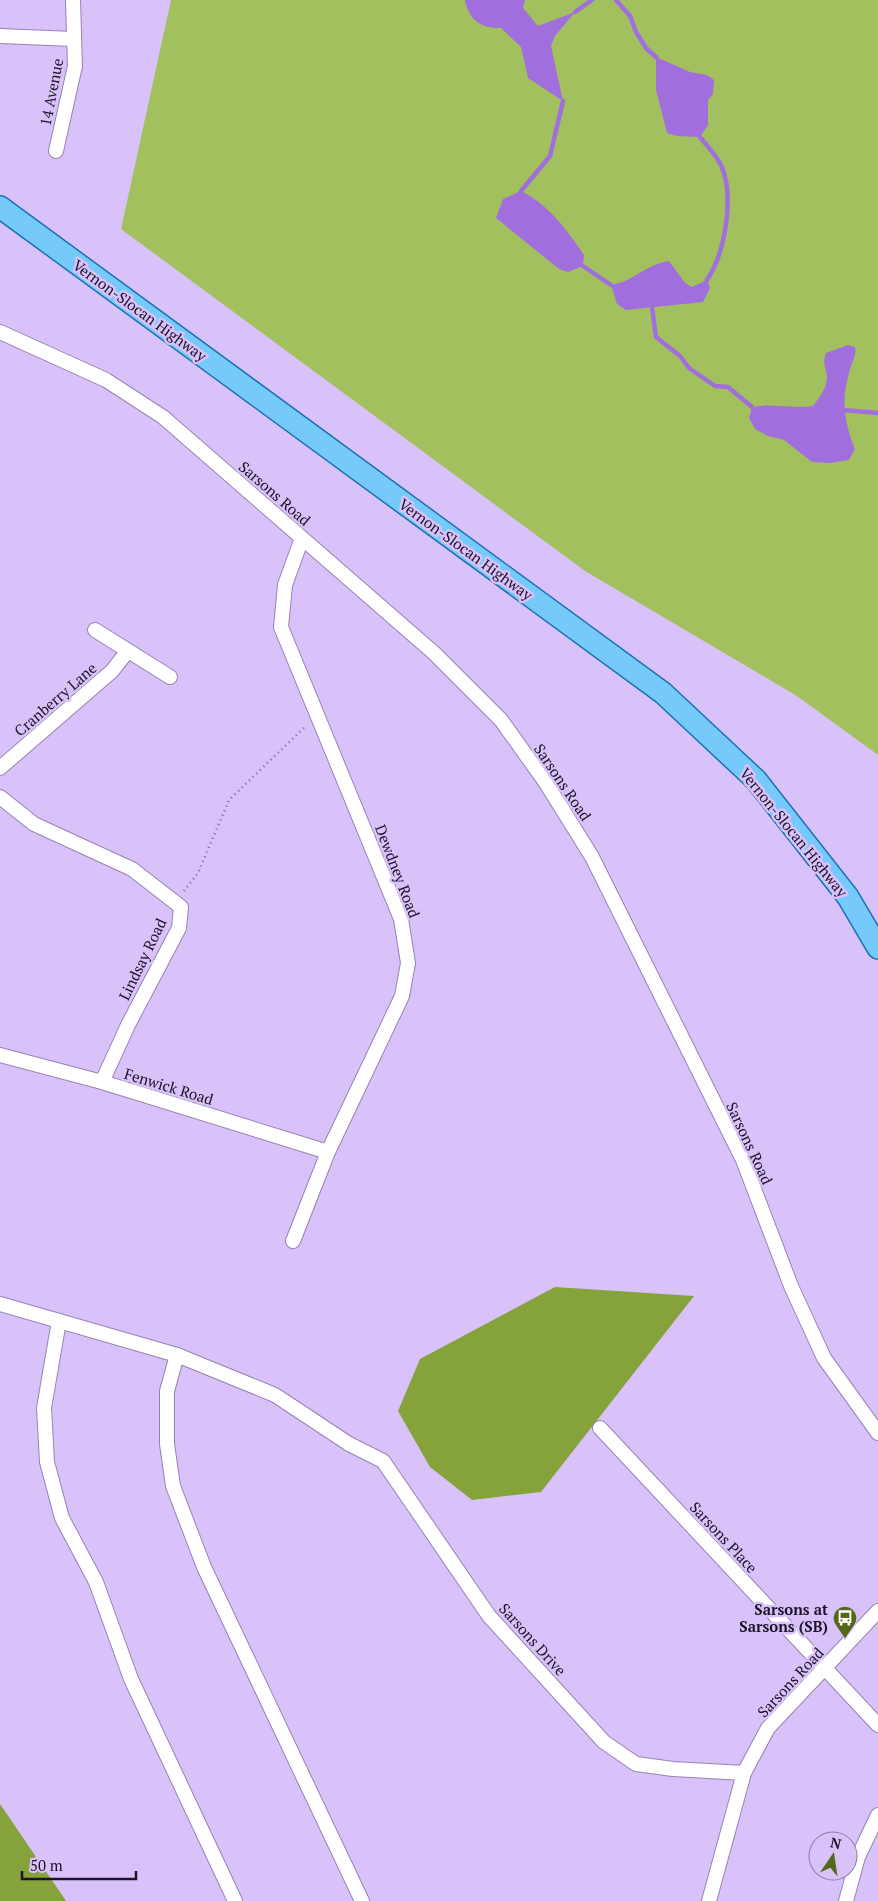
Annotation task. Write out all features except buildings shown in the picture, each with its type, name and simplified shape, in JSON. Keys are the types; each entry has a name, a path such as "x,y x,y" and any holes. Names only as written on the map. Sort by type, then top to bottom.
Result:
{"main road":[{"name":"Vernon-Slocan Highway","path":"0,207 663,693 756,780 848,897 878,948"}],"street":[{"name":"14 Avenue","path":"56,151 75,66 73,0"},
{"name":"14 Avenue","path":"0,36 74,40"},
{"name":"Sarsons Road","path":"0,332 106,380 163,417 434,653 501,720 546,783 592,857 743,1160 791,1286 824,1358 878,1433"},
{"name":"Dewdney Road","path":"293,1241 328,1152 402,996 408,963 401,918 281,627 285,585 302,538"},
{"path":"95,630 127,652 170,677"},
{"name":"Cranberry Lane","path":"0,768 112,671 127,652"},
{"name":"Lindsay Road","path":"0,797 34,824 132,870 181,907 179,928 128,1025 102,1082"},
{"name":"Fenwick Road","path":"0,1055 102,1082 328,1152"},
{"name":"Sarsons Drive","path":"0,1304 177,1355 275,1395 349,1444 383,1462 489,1616 604,1742 636,1764 673,1770 744,1773"},
{"path":"60,1322 44,1408 47,1462 62,1518 96,1582 131,1680 235,1901"},
{"path":"177,1355 167,1391 166,1444 173,1486 204,1567 362,1901"},
{"name":"Sarsons Place","path":"600,1428 878,1725"},
{"name":"Sarsons Road","path":"709,1901 744,1773 768,1728 878,1611"},
{"path":"846,1901 858,1857 878,1815"}],"path":[{"path":"181,907 184,890 198,873 229,800 317,715"}],"green space":[{"path":"171,0 878,0 878,755 797,696 585,571 121,229"},
{"path":"555,1287 694,1296 541,1492 472,1500 430,1467 398,1411 420,1359"},
{"path":"0,1804 66,1901 0,1901"}],"shaded area":[{"path":"465,0 525,0 523,8 538,26 575,12 555,36 551,46 563,101 528,78 521,47 501,28 487,27 477,22 469,13"},
{"path":"656,57 690,72 707,75 714,80 713,94 708,100 708,125 700,137 677,136 667,133 656,90"},
{"path":"521,191 540,203 564,227 584,255 583,266 568,272 559,269 496,218 503,199"},
{"path":"669,261 685,283 692,287 707,280 710,288 703,302 626,310 617,304 611,285"},
{"path":"848,345 855,347 855,357 850,369 844,402 848,430 855,449 849,460 830,463 812,462 784,440 768,436 755,429 749,418 752,407 813,406 822,393 827,381 824,363 826,353"}],"waterway":[{"path":"575,12 592,0"},
{"path":"616,0 630,16 636,32 646,48 656,57"},
{"path":"521,191 550,156 563,101"},
{"path":"700,137 721,165 727,192 726,224 723,240 719,255 707,280"},
{"path":"583,266 611,285"},
{"path":"652,307 656,337 680,356 689,368 715,386 728,387 752,407"},
{"path":"843,410 878,413"}],"place":[{"name":"Sarsons at Sarsons (SB)","path":"845,1639"}]}
